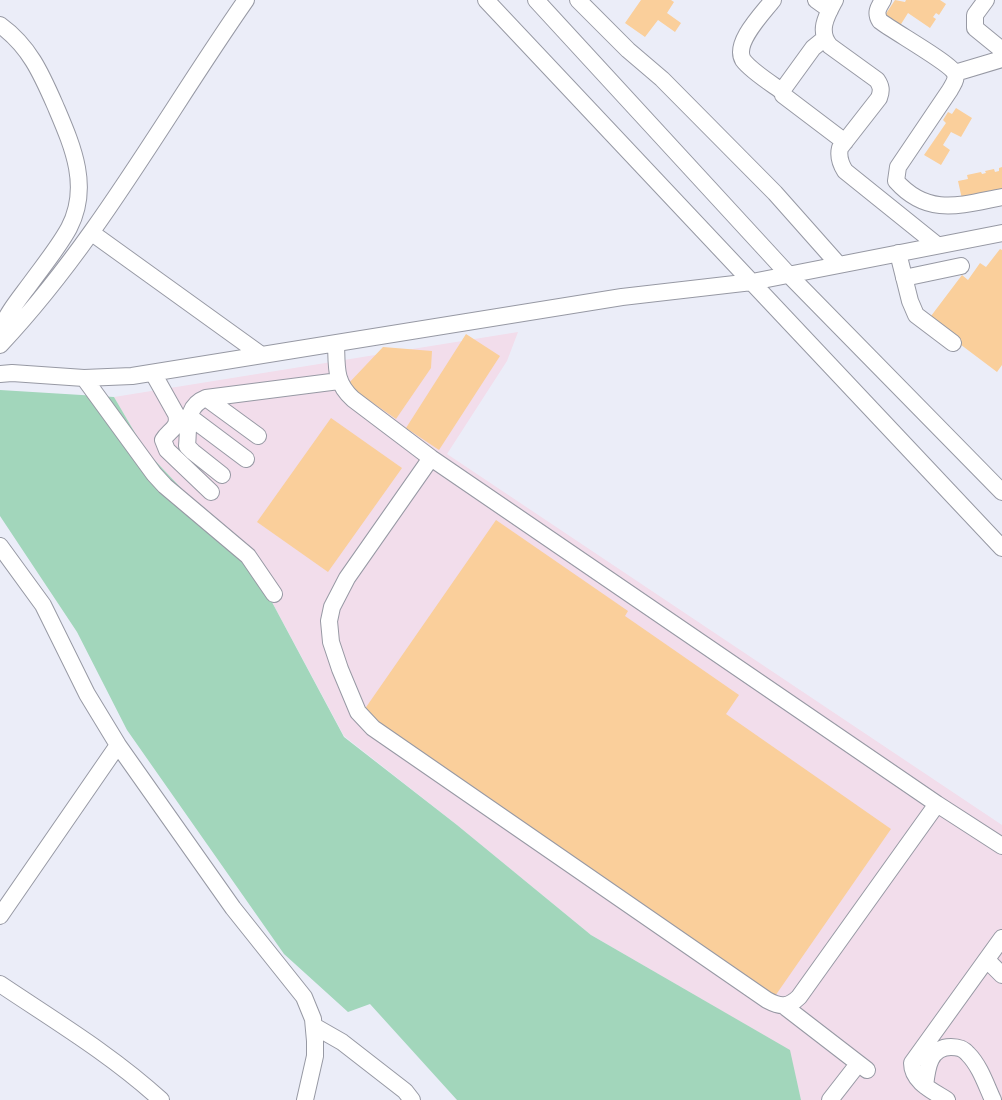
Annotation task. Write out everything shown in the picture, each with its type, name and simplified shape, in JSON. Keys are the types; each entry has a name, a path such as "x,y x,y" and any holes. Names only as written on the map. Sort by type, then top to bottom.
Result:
{"street":[{"path":"0,345 30,313 92,233 246,0"},
{"path":"486,0 1002,548"},
{"path":"536,0 788,274 1002,492"},
{"path":"578,0 775,193 838,264"},
{"path":"773,0 744,39 743,59 783,92 784,97 845,142"},
{"path":"816,0 833,5 823,25 824,39 881,86 879,98 840,148 838,154 845,171 937,245"},
{"path":"883,0 878,8 880,21 955,73 950,90 903,161 896,181 928,203 938,206 954,207 1002,197"},
{"path":"986,0 975,15 975,28 1002,50"},
{"path":"0,25 25,47 39,71 68,136 80,186 77,209 68,230 10,311 0,331"},
{"path":"783,92 813,48 824,39"},
{"path":"955,73 1002,59"},
{"path":"903,161 912,182 936,195"},
{"path":"92,233 260,354"},
{"path":"0,374 107,378 153,373 622,297 752,282 1002,233"},
{"path":"898,253 916,315 953,343"},
{"path":"904,278 961,266"},
{"path":"336,343 342,387 353,399 431,458 1002,846"},
{"path":"153,373 178,419 177,425 163,440 164,445 211,492"},
{"path":"84,378 154,474 248,556 274,594"},
{"path":"222,475 187,446 190,417 195,404 206,398 339,381"},
{"path":"206,398 258,436"},
{"path":"190,417 246,459"},
{"path":"431,458 347,578 332,607 329,621 331,642 358,712 386,737 767,1000 784,1006 799,997 937,804"},
{"path":"0,546 43,605 87,694 118,745 227,899 304,997 314,1026 315,1056 305,1100"},
{"path":"0,916 118,745"},
{"path":"947,1100 914,1076 912,1063 1002,938"},
{"path":"987,960 1002,975"},
{"path":"0,984 102,1053 161,1100"},
{"path":"784,1006 862,1067 830,1100"},
{"path":"314,1026 342,1042 405,1091 412,1100"},
{"path":"925,1086 931,1057 944,1047 958,1047 969,1055 993,1100"}],"shaded area":[{"path":"518,332 507,361 447,454 1002,825 1002,1100 801,1100 789,1050 591,935 344,736 250,561 145,450 114,397"}],"green space":[{"path":"0,390 114,397 145,450 250,561 344,737 591,935 790,1050 801,1100 457,1100 370,1004 348,1012 284,954 127,730 77,632 0,516"}],"building":[{"path":"641,0 674,2 667,13 681,23 675,32 658,20 645,37 625,23"},
{"path":"895,0 940,0 946,4 939,15 936,13 933,17 936,19 930,28 908,13 898,29 883,18"},
{"path":"956,108 972,118 961,137 951,132 943,145 950,150 941,165 924,155 946,123 943,120 948,112 952,114"},
{"path":"1002,167 1002,189 962,199 958,181 968,179 967,175 994,169 995,172"},
{"path":"1000,249 1002,365 997,372 928,320 962,275 968,280 980,263 986,267"},
{"path":"466,334 500,356 439,450 406,428"},
{"path":"383,347 432,351 431,368 396,419 347,385"},
{"path":"331,418 402,468 328,572 257,522"},
{"path":"496,520 628,611 625,616 739,695 726,714 891,829 773,999 362,713"}]}
